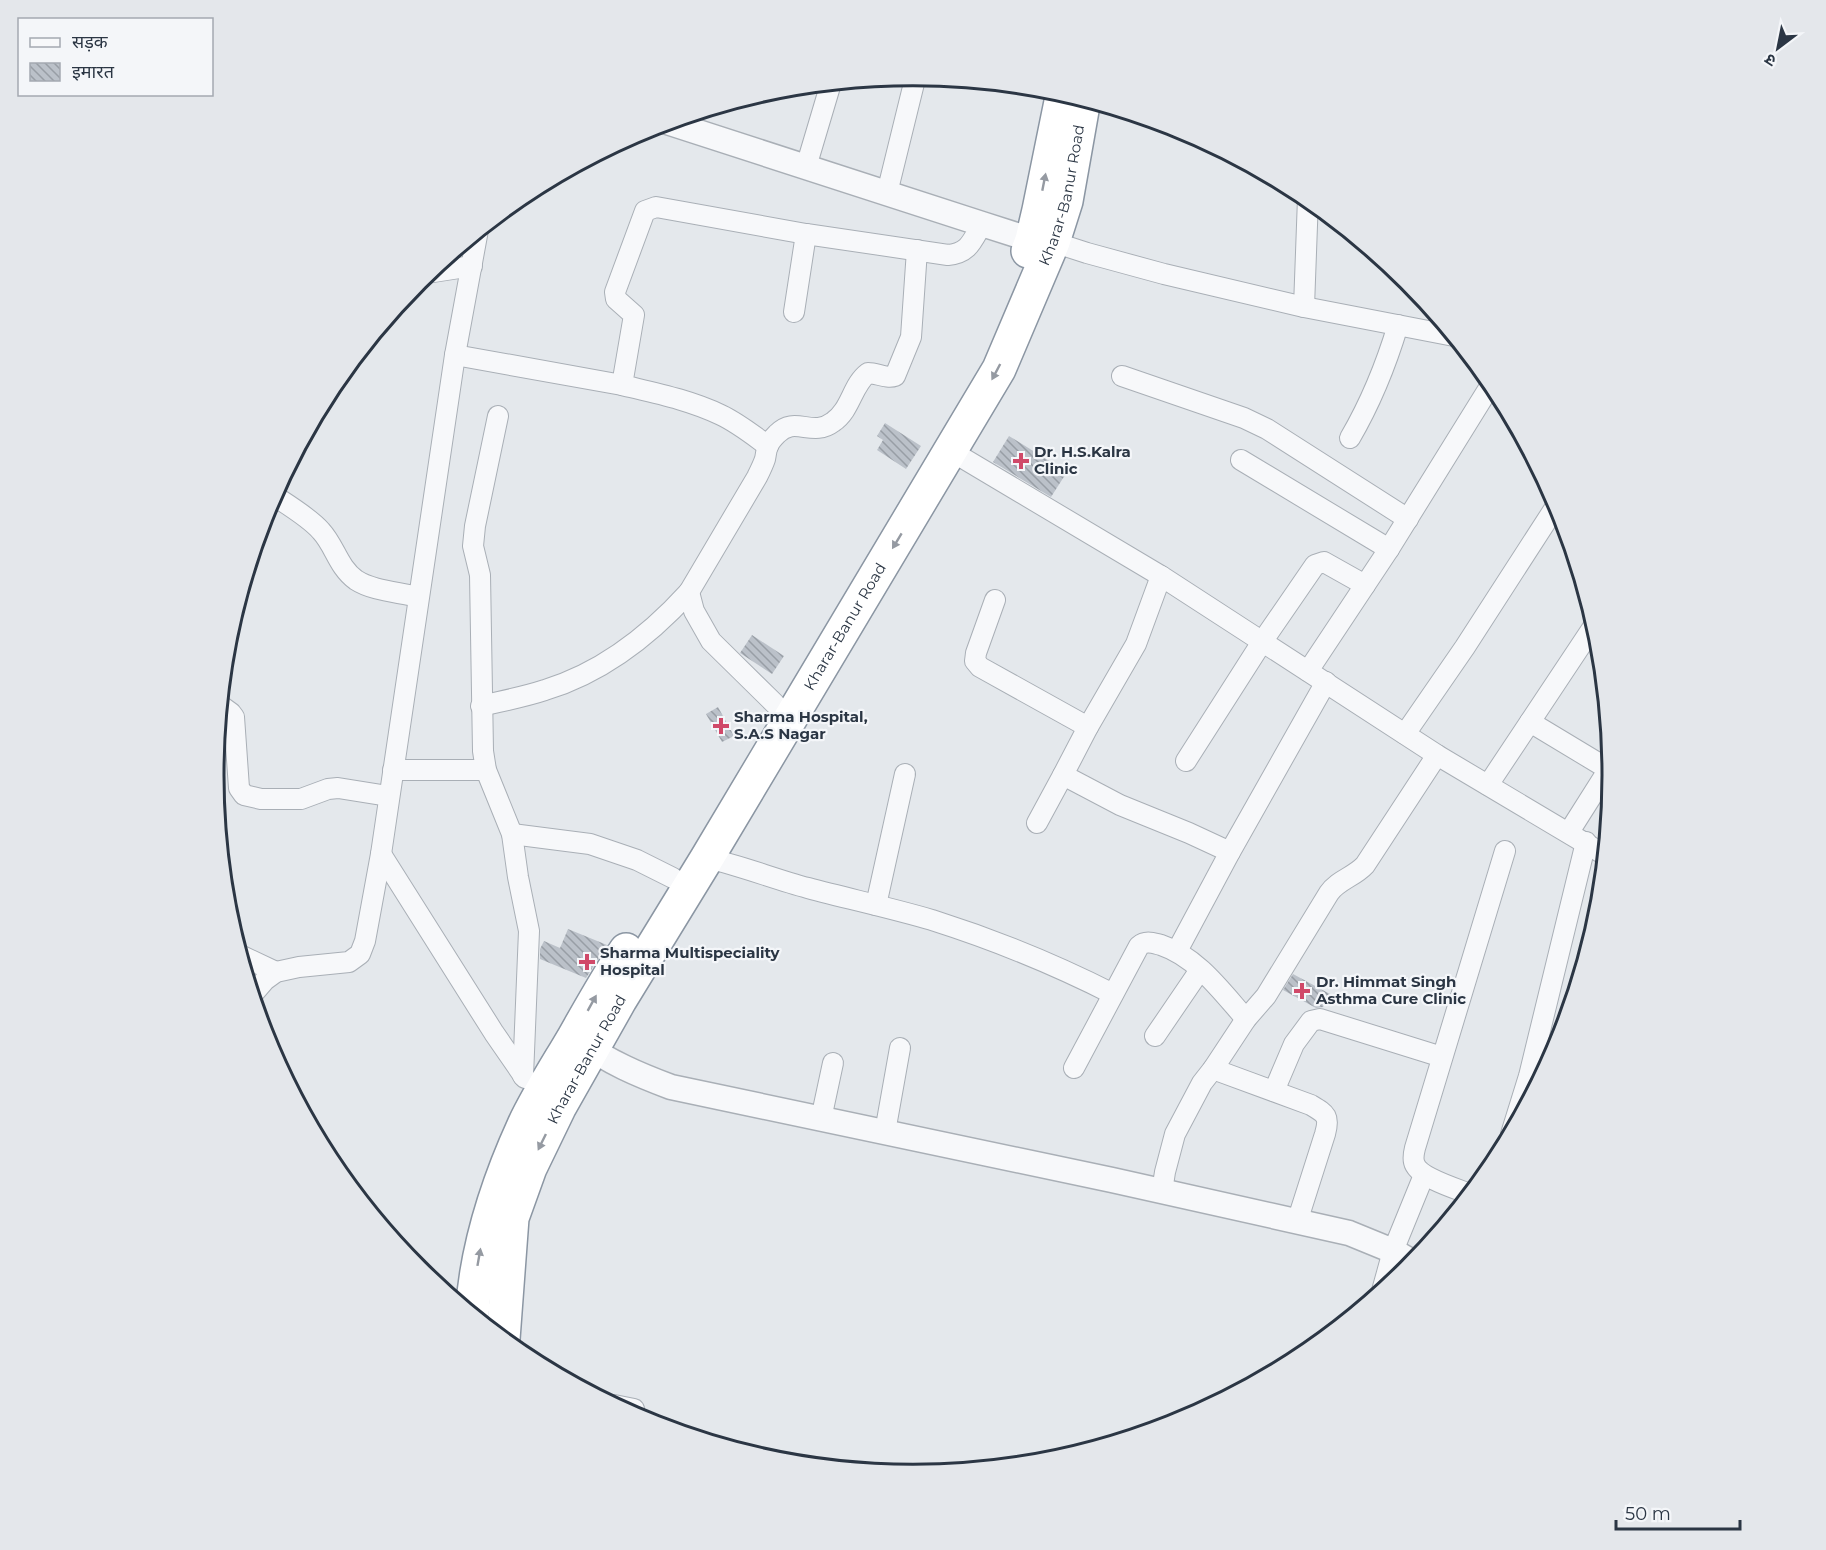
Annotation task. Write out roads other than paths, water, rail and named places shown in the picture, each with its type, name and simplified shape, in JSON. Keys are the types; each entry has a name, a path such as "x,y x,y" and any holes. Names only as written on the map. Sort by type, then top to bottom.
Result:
{"highway":[{"path":"583,1043 600,989 673,878 752,746 963,388 1042,241 1062,102"},
{"name":"Kharar-Banur Road","path":"503,1329 512,1218 530,1168 541,1093 583,1043 707,858 999,369 1042,241 1066,201 1083,107"},
{"path":"473,1305 480,1249 502,1178 541,1093"}],"street":[{"path":"887,193 913,86"},
{"path":"806,166 829,90"},
{"path":"680,126 982,224 1087,254 1304,307 1442,334"},
{"path":"622,385 634,315 616,298 615,292 645,211 656,207 806,234 948,255 960,254 966,250 982,224"},
{"path":"1304,307 1308,210"},
{"path":"794,312 806,234"},
{"path":"258,989 276,972 299,967 349,962 360,954 365,941 381,854 455,355 476,242"},
{"path":"482,706 545,690 579,677 633,644 671,612 689,592 758,477 768,446 785,426 819,428 834,422 841,416 862,378 868,373 890,378 895,376 910,337 917,250"},
{"path":"443,270 472,266"},
{"path":"1350,438 1374,394 1398,325"},
{"path":"455,355 622,385 690,402 720,414 749,431 768,446"},
{"path":"1122,376 1244,418 1267,429 1408,519"},
{"path":"1308,671 1389,549 1486,392"},
{"path":"498,416 472,546 480,574 483,751 486,770 512,834 529,932 541,1093"},
{"path":"951,451 1161,576 1437,755 1598,850"},
{"path":"1241,460 1389,549"},
{"path":"281,501 321,530 347,573 357,581 418,597"},
{"path":"1405,734 1551,514"},
{"path":"1186,761 1262,642 1315,565 1324,562 1365,585"},
{"path":"1037,823 1088,727 1136,644 1161,576"},
{"path":"689,592 694,611 711,641 775,704"},
{"path":"995,600 975,661 980,667 1088,727"},
{"path":"1488,785 1588,635"},
{"path":"1177,951 1326,682"},
{"path":"227,710 234,717 239,788 244,795 261,799 301,799 328,789 338,788 388,796"},
{"path":"1530,722 1602,762"},
{"path":"1162,1191 1175,1134 1202,1083 1214,1069 1246,1019 1266,996 1334,886 1365,865 1437,755"},
{"path":"393,770 486,770"},
{"path":"876,905 905,774"},
{"path":"1063,775 1120,805 1230,852"},
{"path":"1569,832 1602,780"},
{"path":"512,834 590,844 637,860 673,878"},
{"path":"1523,1095 1586,842"},
{"path":"1463,1191 1424,1175 1413,1161 1505,851"},
{"path":"381,854 494,1033 541,1093"},
{"path":"707,858 730,863 810,889 931,920 1060,967 1113,994"},
{"path":"1074,1068 1139,946 1143,943 1150,942 1177,951 1200,970 1246,1019"},
{"path":"249,959 276,972"},
{"path":"1155,1036 1200,970"},
{"path":"1274,1091 1294,1044 1311,1021 1320,1019 1442,1057"},
{"path":"583,1043 628,1070 671,1087 1349,1233 1405,1258"},
{"path":"885,1132 900,1048"},
{"path":"821,1119 833,1063"},
{"path":"1214,1069 1311,1105 1325,1113 1328,1122 1297,1222"},
{"path":"1386,1277 1393,1251 1424,1175"}],"place":[{"name":"Dr. H.S.Kalra Clinic","path":"1021,461"},
{"name":"Sharma Hospital, S.A.S Nagar","path":"721,726"},
{"name":"Sharma Multispeciality Hospital","path":"587,962"},
{"name":"Dr. Himmat Singh Asthma Cure Clinic","path":"1302,991"}]}
